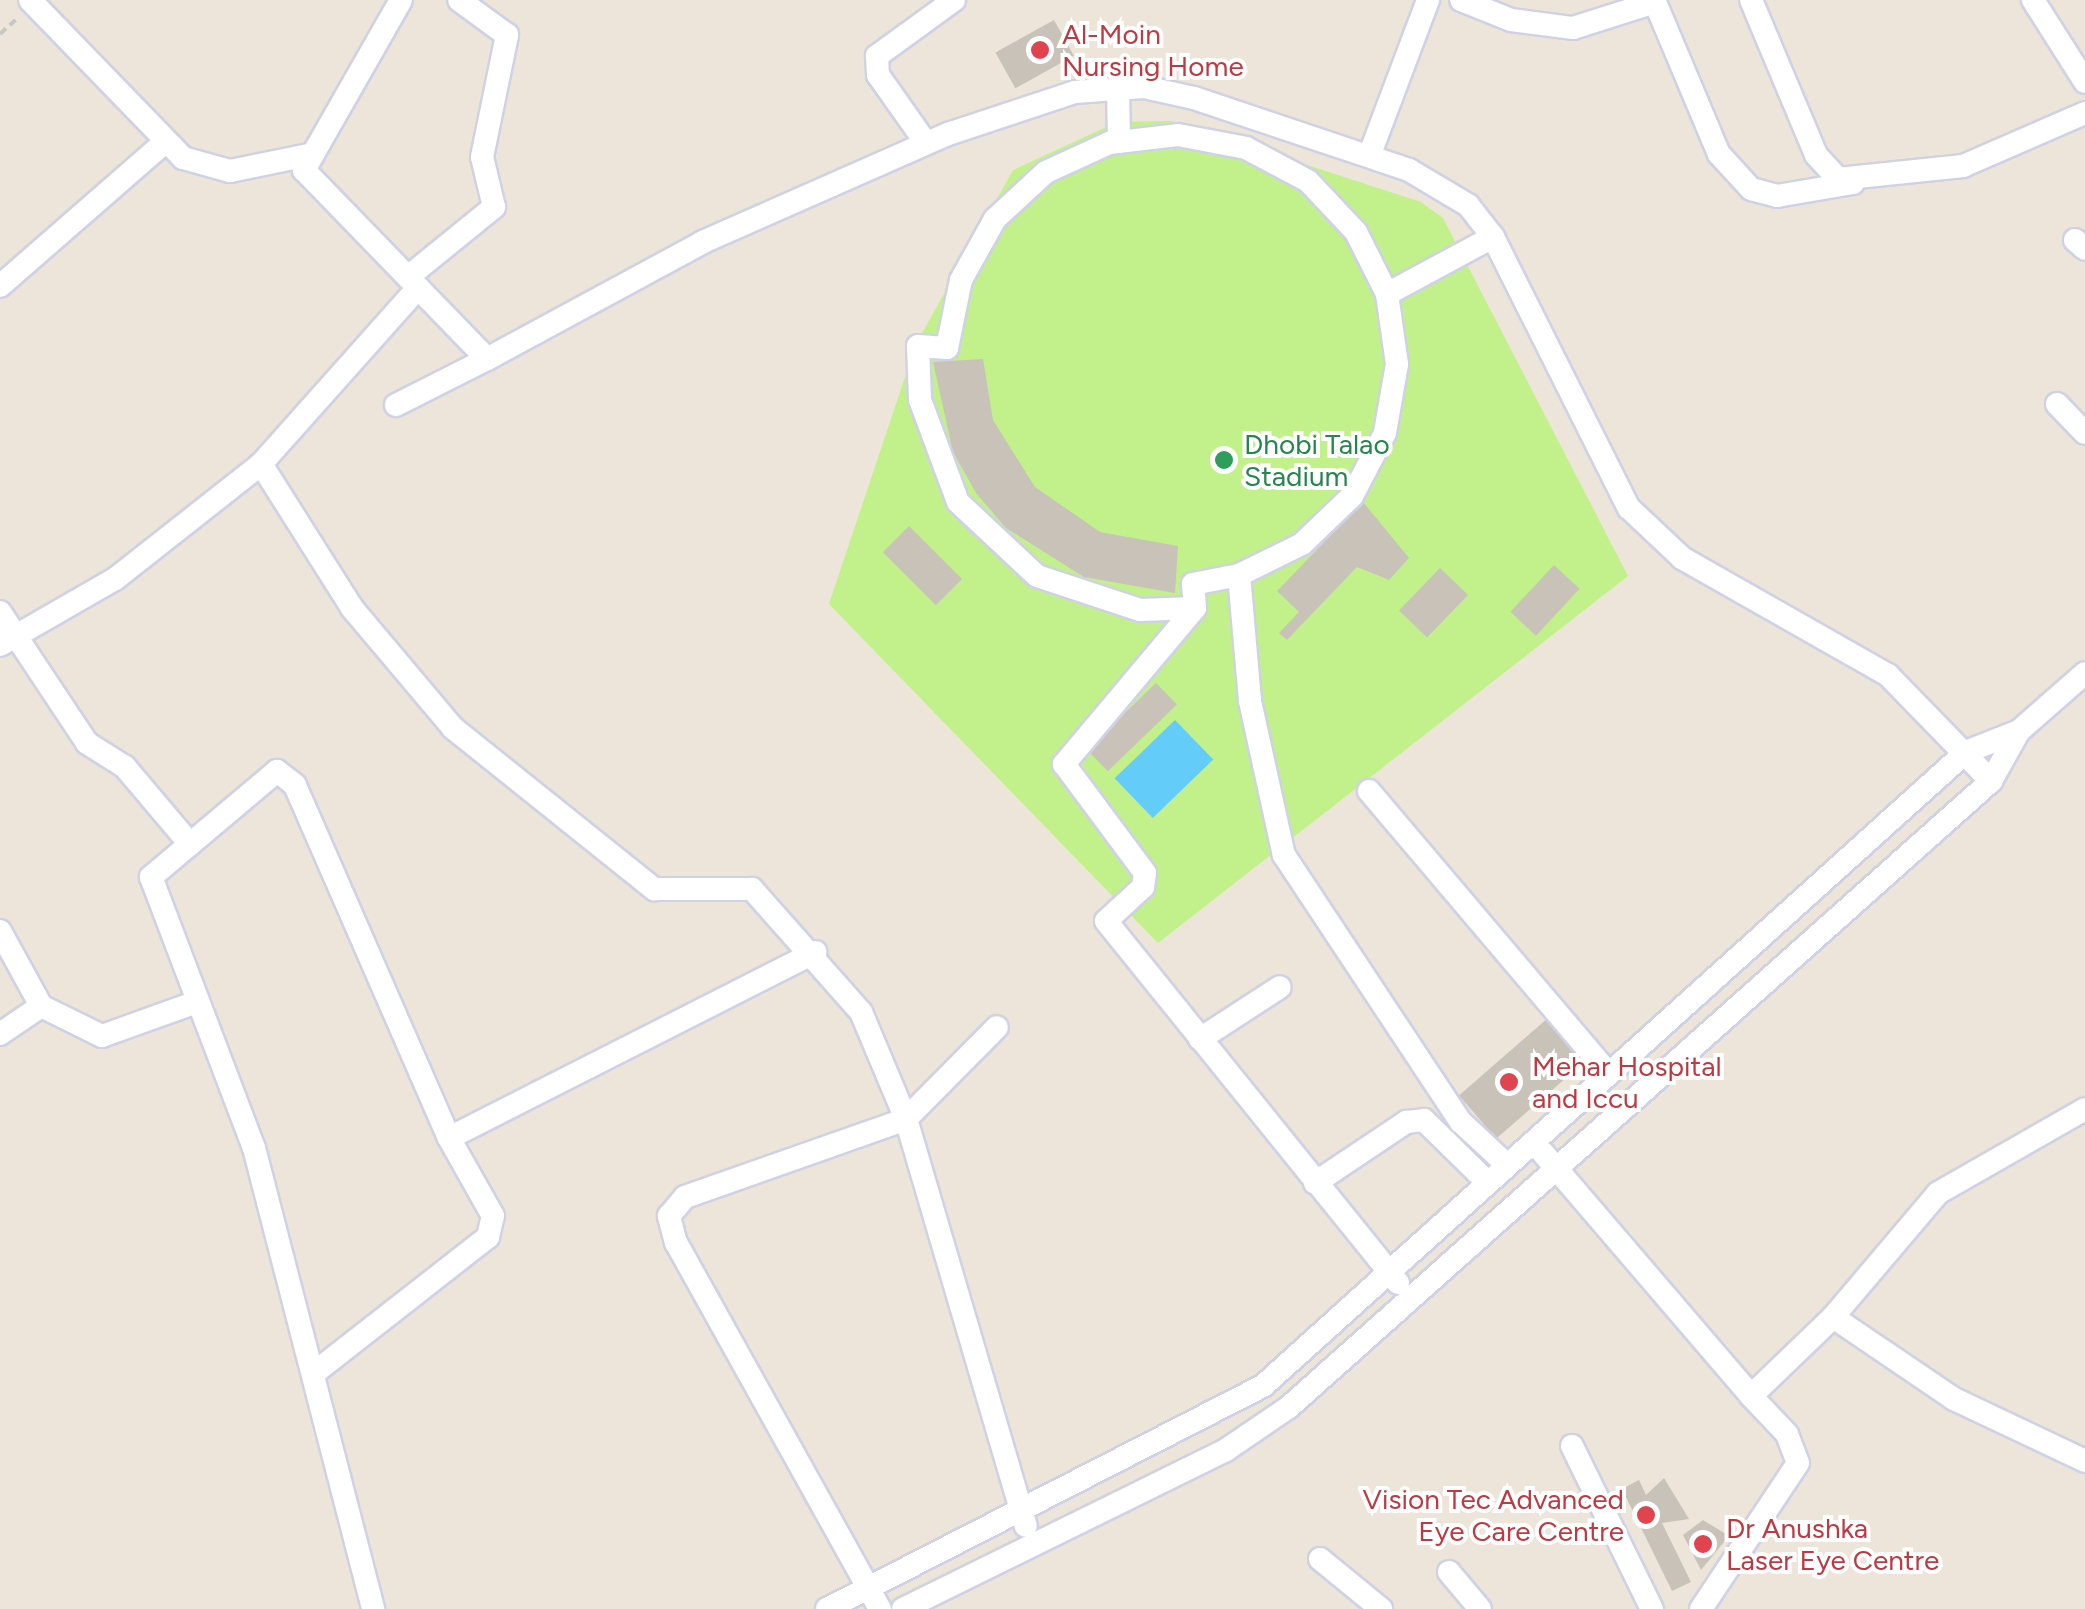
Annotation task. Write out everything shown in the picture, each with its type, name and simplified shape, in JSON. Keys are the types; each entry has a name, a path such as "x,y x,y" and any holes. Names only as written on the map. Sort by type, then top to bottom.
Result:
{"street":[{"path":"30,0 165,142 206,170 313,154"},
{"path":"401,0 304,170 487,360"},
{"path":"10,639 114,579 262,464 413,283 494,207 482,158 506,35 459,0"},
{"path":"926,143 878,76 877,56 954,0"},
{"path":"1371,151 1428,0"},
{"path":"1461,0 1525,24 1573,28 1655,2 1719,154 1751,189 1777,196 1963,166 2085,113"},
{"path":"1751,0 1816,155 1853,183"},
{"path":"2033,0 2085,82"},
{"path":"1118,89 1120,142"},
{"path":"396,405 704,242 926,143 1075,92 1118,89 1194,98 1371,151 1439,185 1493,236 1629,508 1682,558 1862,656 1966,752 1991,781"},
{"path":"1195,608 1105,602 1037,576 958,502 920,400 918,346 947,348 961,280 995,220 1046,172 1120,142 1178,135 1246,148 1308,181 1356,232 1387,294 1397,364 1385,433 1352,496 1302,544 1239,575 1193,584 1195,608 1064,764 1145,872 1144,887 1106,921 1410,1296"},
{"path":"0,286 165,142"},
{"path":"1387,294 1493,236"},
{"path":"2057,404 2085,433"},
{"path":"262,464 352,608 453,728 654,889 752,889 816,952 861,1012 906,1120 1033,1545"},
{"path":"1239,575 1250,701 1284,856 1451,1109 1505,1163"},
{"path":"0,612 10,639 87,743 126,766 190,844"},
{"path":"903,1609 1254,1431 1991,781 2020,730 2085,672"},
{"path":"826,1609 1022,1516 1264,1385 1606,1070 1966,752 2020,730"},
{"path":"314,1373 488,1237 493,1216 449,1138 290,778 271,774 151,877 254,1148 373,1609"},
{"path":"1369,791 1606,1070"},
{"path":"0,930 41,1006 102,1036 197,1002"},
{"path":"449,1138 816,952"},
{"path":"1200,1040 1280,987"},
{"path":"0,1034 41,1006"},
{"path":"880,1609 676,1243 669,1216 685,1197 906,1120 997,1026"},
{"path":"1751,1396 1834,1317 1961,1174 2085,1109"},
{"path":"1315,1183 1406,1122 1424,1120 1486,1181"},
{"path":"1531,1139 1788,1434 1798,1464 1701,1609"},
{"path":"1834,1317 1954,1399 2085,1461"},
{"path":"1572,1446 1652,1609"},
{"path":"1320,1559 1381,1609"},
{"path":"1448,1572 1480,1609"}],"green space":[{"name":"Dhobi Talao Stadium","path":"1171,121 1421,202 1443,218 1628,576 1158,943 829,604 916,344 1013,170 1117,122"}],"water":[{"path":"1175,720 1213,760 1153,818 1115,778"}],"building":[{"path":"1054,20 1074,56 1015,88 995,52"},
{"path":"983,359 993,420 1035,487 1100,532 1178,546 1175,593 1084,577 1006,528 976,493 953,452 933,362"},
{"path":"1363,502 1409,558 1389,580 1357,567 1287,640 1279,633 1299,612 1277,591"},
{"path":"909,526 962,579 936,605 883,552"},
{"path":"1554,565 1580,589 1536,636 1510,612"},
{"path":"1440,568 1468,595 1427,638 1399,610"},
{"path":"1156,683 1177,705 1108,771 1087,750"},
{"path":"1548,1018 1585,1061 1496,1138 1459,1095"},
{"path":"1664,1478 1689,1519 1662,1523 1691,1582 1672,1591 1622,1489 1639,1480 1646,1495"},
{"path":"1703,1520 1729,1536 1701,1570 1683,1535"}],"place":[{"name":"Al-Moin Nursing Home","path":"1040,50"},
{"name":"Dhobi Talao Stadium","path":"1224,460"},
{"name":"Mehar Hospital and Iccu","path":"1509,1082"},
{"name":"Vision Tec Advanced Eye Care Centre","path":"1646,1515"},
{"name":"Dr Anushka Laser Eye Centre","path":"1703,1544"}]}
